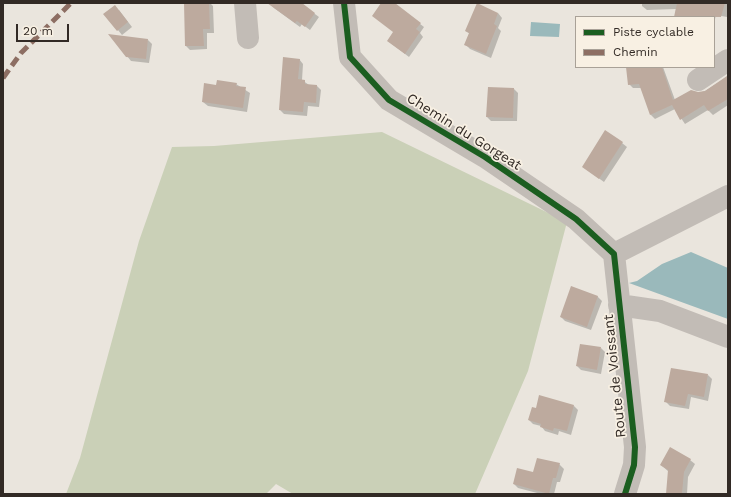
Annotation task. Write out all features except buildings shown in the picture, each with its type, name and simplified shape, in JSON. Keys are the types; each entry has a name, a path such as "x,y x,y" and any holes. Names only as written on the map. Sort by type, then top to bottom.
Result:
{"street":[{"path":"245,3 248,38"},
{"name":"Chemin du Gorgeat","path":"344,3 350,57 389,100 485,157 518,179 576,219 614,254"},
{"path":"698,80 728,60"},
{"path":"614,254 728,196"},
{"name":"Route de Voissant","path":"614,254 635,447 634,465 624,494"},
{"path":"619,305 660,312 728,337"}],"green space":[{"path":"382,132 567,222 528,371 475,494 293,494 276,484 266,494 66,494 80,458 139,241 172,147 214,146"}],"water":[{"path":"531,22 560,24 559,37 530,36"},
{"path":"691,252 728,268 728,319 629,283 637,281 662,264"}],"marked path":[{"path":"3,78 21,53 71,3"}],"cycle path":[{"path":"344,3 350,57 389,100 485,157 576,219 614,254 635,447 634,465 625,494"}]}
